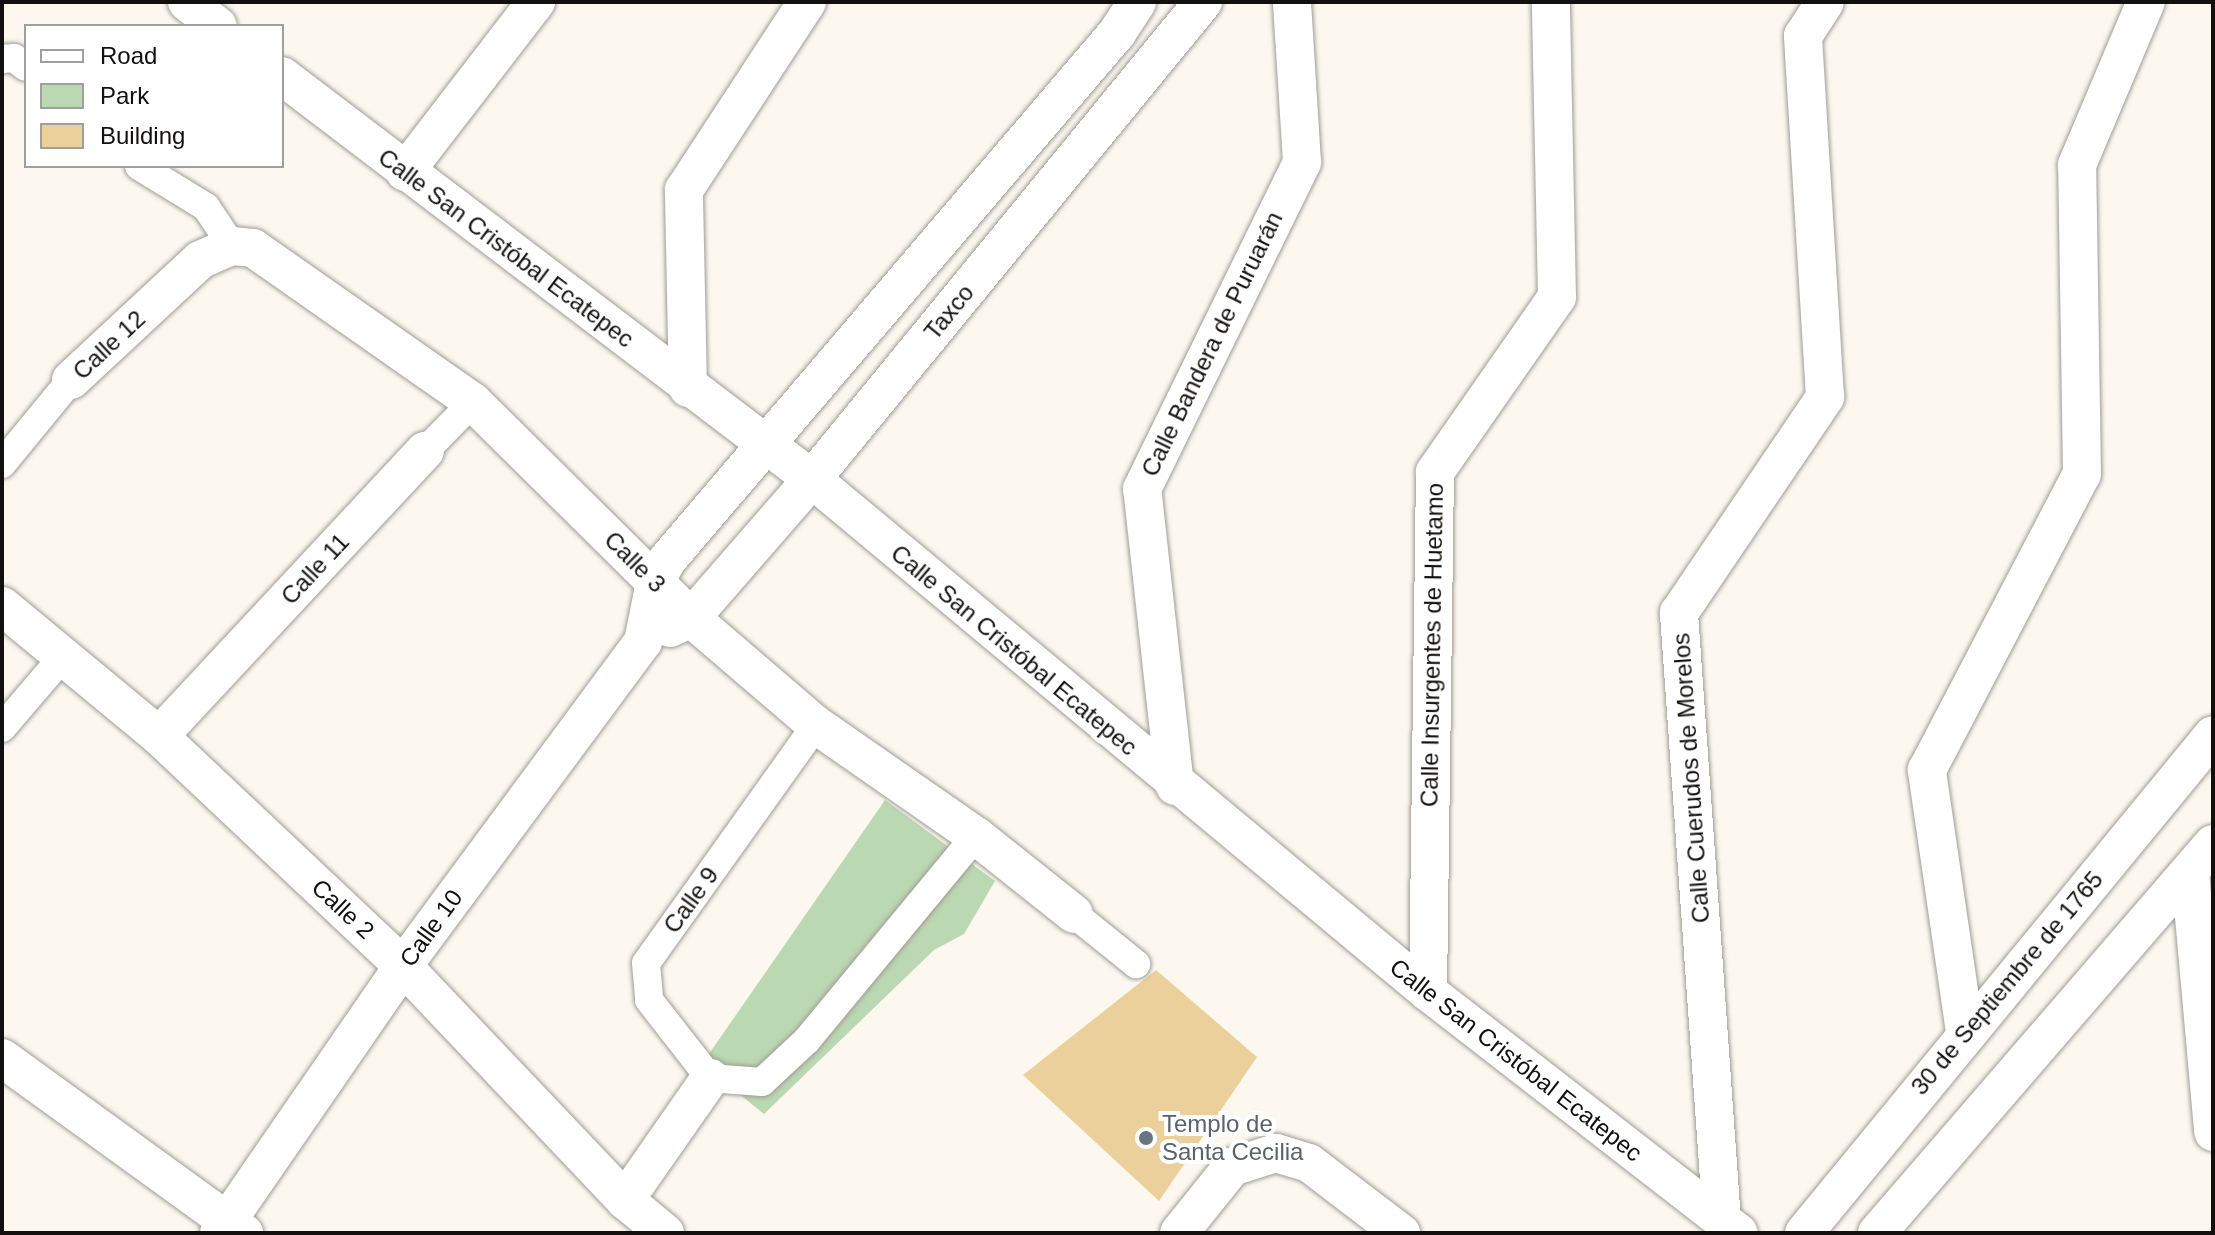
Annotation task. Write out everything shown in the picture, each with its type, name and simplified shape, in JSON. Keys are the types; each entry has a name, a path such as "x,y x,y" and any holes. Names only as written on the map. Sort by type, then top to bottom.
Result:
{"street":[{"path":"187,2 215,24"},
{"path":"405,172 536,2"},
{"path":"688,388 684,190 807,2"},
{"name":"Taxco","path":"691,618 812,479 1203,2"},
{"name":"Calle Bandera de Puruarán","path":"1175,786 1142,489 1302,162 1292,2"},
{"name":"Calle Insurgentes de Huetamo","path":"1428,992 1435,472 1557,297 1551,2"},
{"name":"Calle Cuerudos de Morelos","path":"1730,1227 1679,613 1825,397 1803,36 1825,2"},
{"path":"1965,1032 1927,770 2082,474 2077,165 2146,2"},
{"path":"655,582 668,559 767,445 1122,12"},
{"path":"2,59 14,58 24,66"},
{"name":"Calle San Cristóbal Ecatepec","path":"284,78 688,388 812,479 1175,786 1428,992 1730,1227"},
{"path":"142,168 206,207 232,246"},
{"name":"Calle 12","path":"2,464 71,380 200,260 232,246"},
{"name":"Calle 3","path":"232,246 253,248 473,402 691,618 816,725 976,836 1136,964"},
{"name":"Calle 11","path":"159,736 473,402"},
{"name":"Calle 10","path":"230,1229 403,966 643,642 655,582"},
{"name":"Calle 2","path":"2,606 60,660 159,736 403,966 625,1200 665,1233"},
{"name":"Calle 10","path":"643,642 691,618"},
{"path":"2,728 60,660"},
{"name":"Calle 9","path":"710,1078 649,1000 646,963 816,725"},
{"name":"30 de Septiembre de 1765","path":"1804,1233 1965,1032 2213,735"},
{"path":"625,1200 710,1078 762,1082 807,1040 976,836"},
{"path":"2201,858 2213,1132"},
{"path":"1877,1233 2201,858"},
{"path":"2,1058 230,1229"},
{"path":"1179,1233 1232,1167 1276,1153 1309,1163 1401,1233"}],"green space":[{"path":"885,800 995,881 964,934 934,950 764,1114 702,1064"}],"building":[{"name":"Templo de Santa Cecilia","path":"1156,970 1257,1057 1159,1201 1023,1075"}],"place":[{"name":"Templo de Santa Cecilia","path":"1146,1138"}]}
